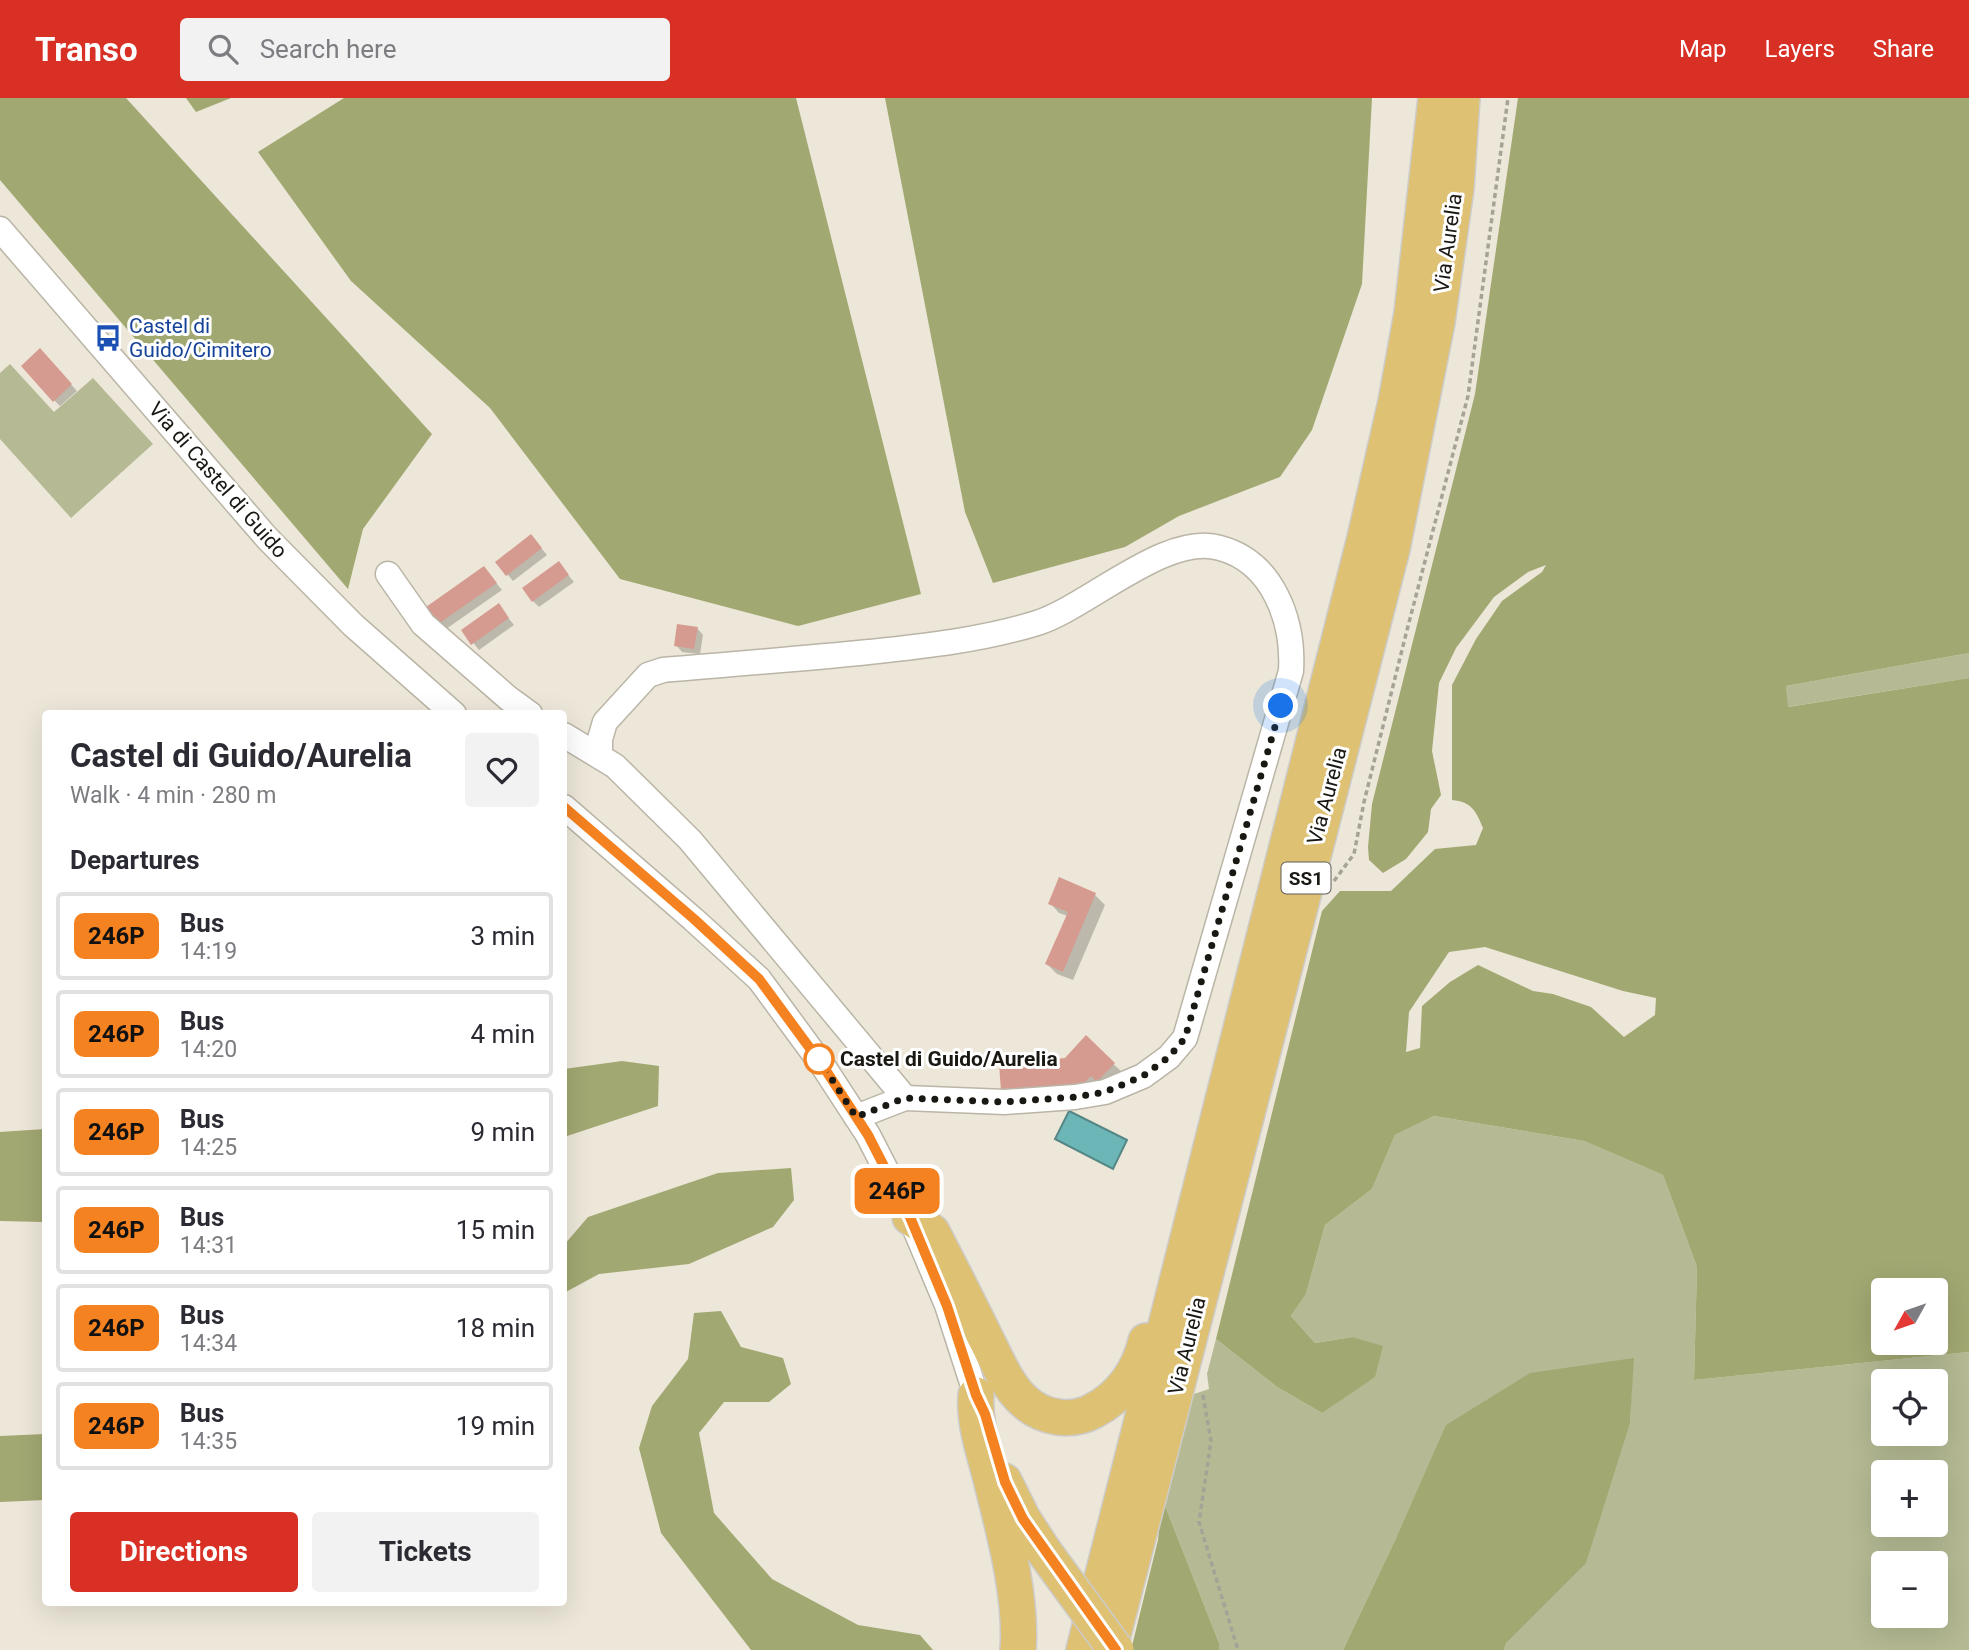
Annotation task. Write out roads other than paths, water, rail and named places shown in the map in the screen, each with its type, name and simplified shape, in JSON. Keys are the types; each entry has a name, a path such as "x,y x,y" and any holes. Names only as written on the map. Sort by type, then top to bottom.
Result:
{"highway":[{"name":"Via Aurelia","path":"1084,1650 1362,552 1396,402 1412,313 1436,98"},
{"name":"Via Aurelia","path":"1110,1650 1391,550 1437,322 1456,188 1462,98"},
{"path":"910,1217 932,1232 1006,1378 1023,1401 1043,1414 1063,1418 1085,1416 1101,1407 1117,1394 1132,1376 1143,1355 1247,952 1265,930"},
{"path":"976,1395 985,1414 1005,1482 1023,1519 1116,1650"},
{"path":"976,1395 975,1414 998,1506 1015,1591 1018,1650"}],"street":[{"name":"Via di Castel di Guido","path":"0,229 267,538 353,625 449,710"},
{"path":"600,757 600,739 605,722 648,675 663,670 942,644 1039,623 1148,564 1189,547 1220,548 1242,558 1262,574 1278,598 1288,623 1292,648 1291,671 1185,1038 1169,1057 1143,1076 1105,1092 1005,1102 905,1098 856,1117"},
{"path":"388,574 423,624 524,710"},
{"path":"567,738 615,766 690,840 905,1098"},
{"path":"567,810 759,979 823,1066 856,1117 910,1217 947,1306 976,1395"}],"water":[{"path":"1069,1111 1127,1140 1113,1169 1055,1139"}],"place":[{"name":"Castel di Guido/Cimitero","path":"108,338"},
{"name":"Castel di Guido/Aurelia","path":"819,1059"}]}
